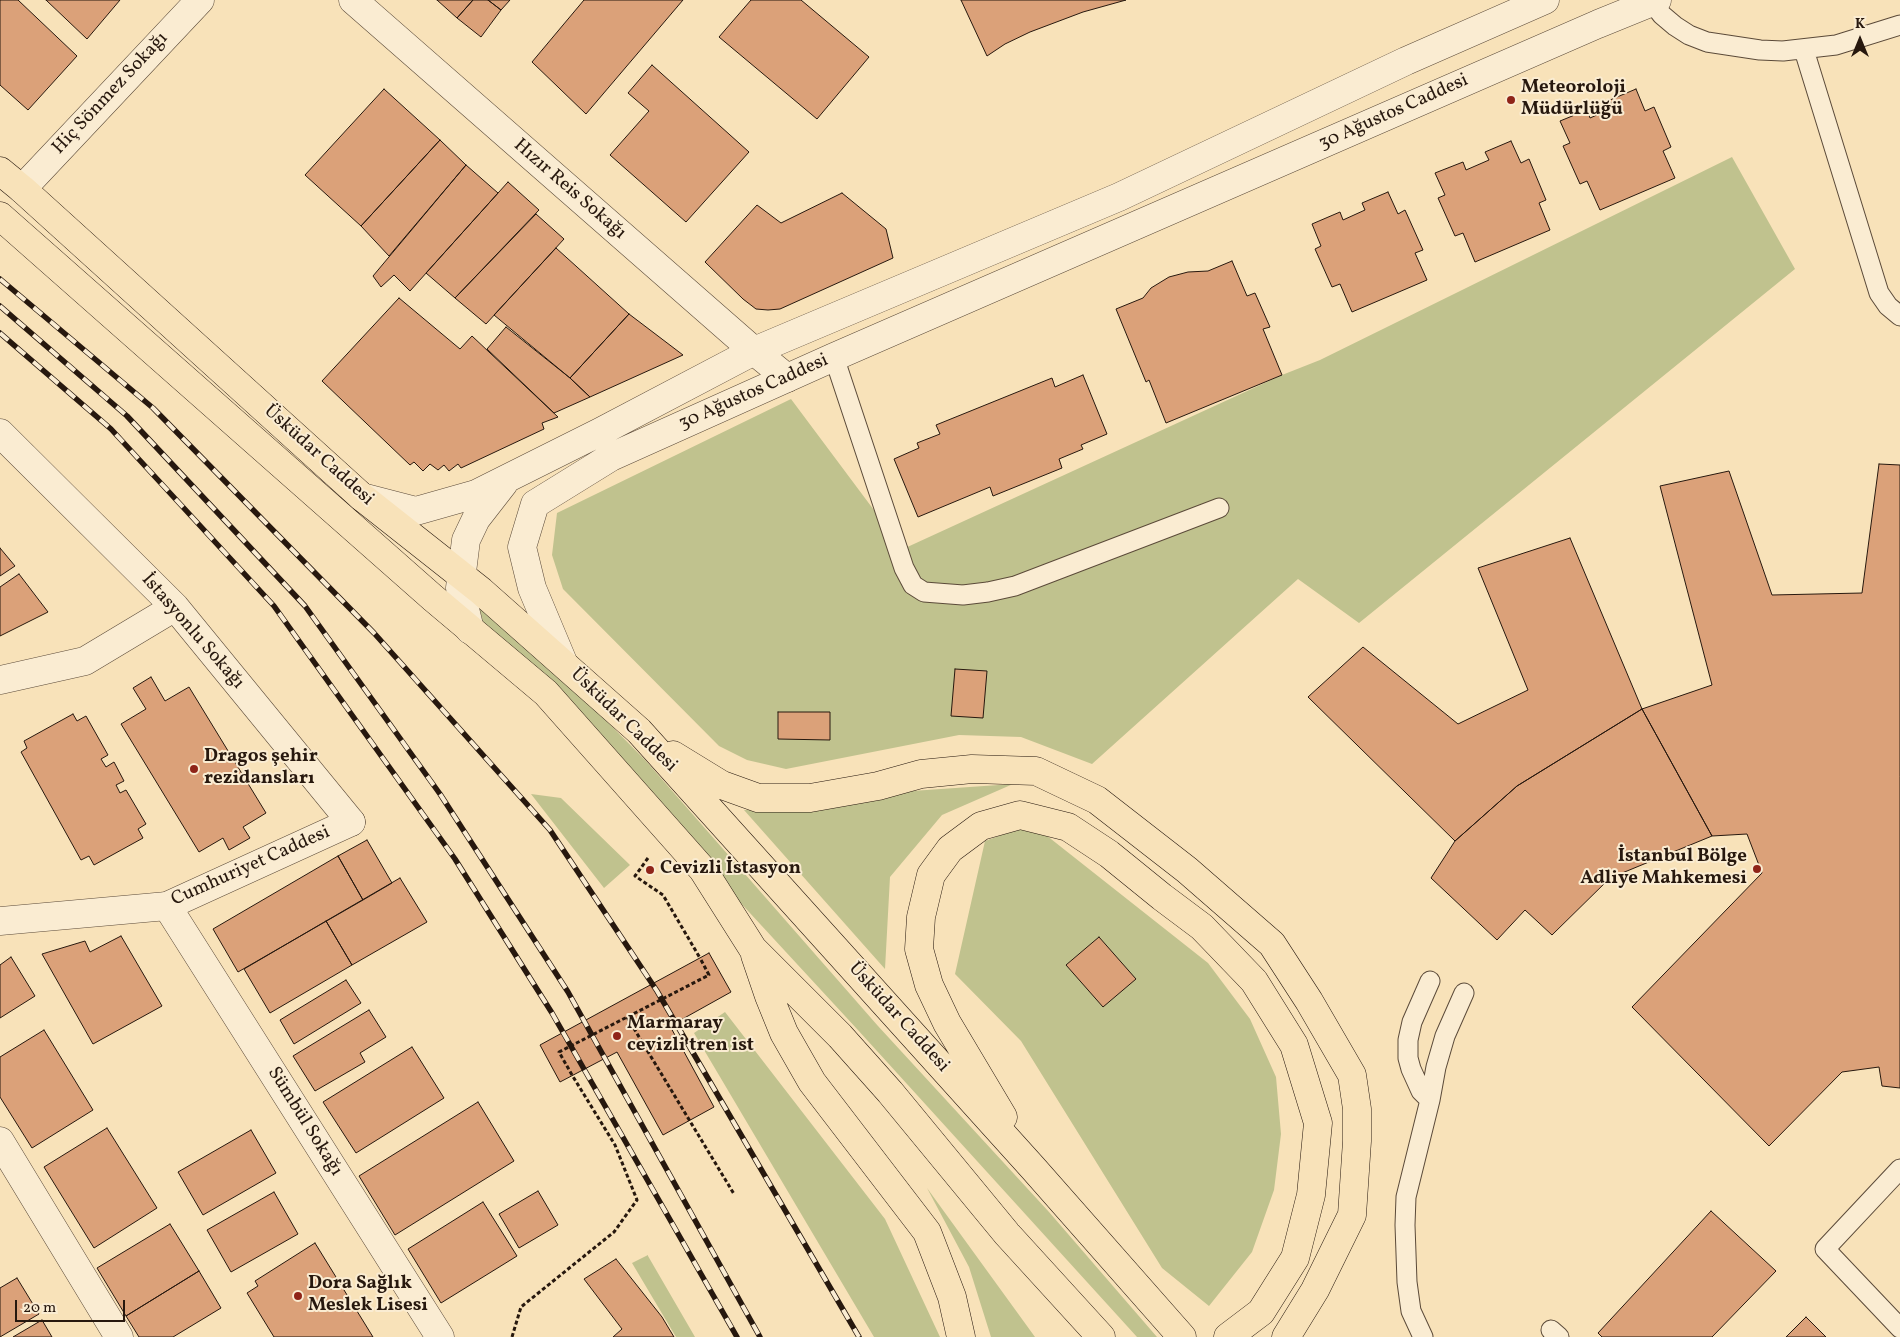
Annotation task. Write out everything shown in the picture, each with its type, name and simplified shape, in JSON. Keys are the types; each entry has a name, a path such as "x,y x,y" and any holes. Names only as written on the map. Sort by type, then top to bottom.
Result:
{"main road":[{"name":"Üsküdar Caddesi","path":"0,171 362,497 461,575 563,662 639,731 1033,1168 1182,1337"},
{"name":"Üsküdar Caddesi","path":"0,216 470,630 546,693 703,870 753,949 840,1036 890,1092 1007,1234 1101,1337"},
{"path":"639,731 682,761 722,785 758,798 810,798 878,786 930,773 972,769 1036,771 1097,800 1187,870 1272,944 1309,1001 1352,1075 1357,1109 1357,1141 1352,1215 1315,1290 1286,1337"},
{"path":"1033,1168 947,1023 929,985 918,949 921,917 931,875 950,849 981,826 1020,814 1068,827 1109,854 1202,927 1254,981 1294,1045 1318,1123 1311,1195 1295,1258 1262,1312 1228,1337"},
{"path":"753,949 784,1032 812,1082 927,1232 952,1297 961,1337"}],"street":[{"name":"Hiç Sönmez Sokağı","path":"22,189 200,0"},
{"name":"Hızır Reis Sokağı","path":"353,0 787,378"},
{"name":"30 Ağustos Caddesi","path":"362,497 416,511 476,494 754,351 1119,196 1406,61 1545,0"},
{"name":"30 Ağustos Caddesi","path":"563,662 532,588 522,548 535,504 611,458 787,378 1589,28 1655,1"},
{"path":"1119,196 1132,227"},
{"name":"İstasyonlu Sokağı","path":"0,433 175,607 351,822"},
{"name":"30 Ağustos Caddesi","path":"470,630 460,588 466,540 476,519 508,478"},
{"path":"0,680 85,661 175,607"},
{"name":"Cumhuriyet Caddesi","path":"0,921 167,906 351,822"},
{"name":"Sümbül Sokağı","path":"167,906 440,1337"},
{"path":"0,1140 119,1337"}],"lane":[{"path":"1655,1 1662,15 1689,35 1707,42 1760,50 1804,50 1836,45 1900,25"},
{"path":"1804,50 1879,293 1888,306 1900,316"},
{"path":"834,357 904,568 914,585 924,592 963,595 1015,586 1219,508"},
{"path":"1430,981 1412,1022 1408,1040 1408,1058 1415,1080 1430,1100"},
{"path":"1423,1337 1411,1311 1407,1282 1406,1197 1436,1068 1446,1036 1464,993"},
{"path":"1900,1169 1825,1249 1900,1328"}],"path":[{"path":"512,1337 521,1307 614,1232 638,1200 615,1145 559,1052 708,975 664,895 635,876 667,829"},
{"path":"627,1017 734,1194"}],"green space":[{"path":"1732,157 1795,269 1359,623 1298,579 1092,764 1021,737 959,735 786,769 747,760 719,746 563,589 552,555 557,513 791,399 903,549 1282,375 1320,360"},
{"path":"472,594 515,628 646,761 878,1026 1049,1212 1157,1337 1137,1337 713,873 483,631"},
{"path":"1013,784 942,815 890,877 885,969 744,810 820,810 912,791"},
{"path":"531,794 561,798 630,865 604,888"},
{"path":"1032,824 1208,963 1250,1019 1276,1077 1281,1134 1274,1190 1252,1252 1209,1306 1162,1268 1021,1041 955,974 985,841"},
{"path":"725,1012 885,1219 940,1337 874,1337 694,1033"},
{"path":"927,1188 1035,1337 991,1337 969,1267"},
{"path":"648,1255 695,1337 676,1337 632,1263"}],"building":[{"path":"0,0 18,0 77,56 28,110 0,85"},
{"path":"46,0 120,0 87,39"},
{"path":"437,0 473,0 457,18"},
{"path":"473,0 488,0 501,10 481,37 457,18"},
{"path":"488,0 510,0 501,10"},
{"path":"584,0 683,0 586,114 532,62"},
{"path":"751,0 801,0 869,57 817,119 719,37"},
{"path":"961,0 1126,0 1083,12 1030,32 1005,44 987,56"},
{"path":"652,65 749,152 686,222 610,155 649,111 628,93"},
{"path":"384,89 440,140 361,226 305,175"},
{"path":"1636,89 1645,111 1654,107 1671,147 1663,151 1675,178 1600,210 1587,181 1580,184 1563,146 1570,143 1560,121 1587,110 1590,118 1613,108 1610,100"},
{"path":"440,140 466,165 389,256 361,226"},
{"path":"1511,141 1521,163 1529,159 1546,200 1539,203 1550,230 1475,262 1463,233 1455,236 1438,198 1445,195 1435,173 1463,162 1466,170 1489,160 1485,152"},
{"path":"466,165 498,193 410,291 394,275 381,287 373,276"},
{"path":"508,182 539,210 455,298 426,273"},
{"path":"1388,192 1398,214 1405,210 1423,250 1415,253 1427,280 1352,312 1340,284 1332,287 1315,249 1321,246 1312,224 1340,212 1343,220 1365,210 1362,203"},
{"path":"842,193 886,229 893,258 780,309 768,310 756,309 705,262 757,205 781,223"},
{"path":"536,214 564,239 486,324 455,298"},
{"path":"556,248 629,314 570,378 494,315"},
{"path":"1232,261 1247,296 1255,293 1270,327 1263,329 1282,375 1166,423 1149,380 1146,382 1116,309 1143,298 1151,288 1169,277 1188,272 1208,271"},
{"path":"399,298 460,349 472,336 558,417 542,423 544,429 461,468 458,464 449,471 444,465 438,470 430,464 423,471 414,462 410,465 322,381"},
{"path":"629,314 683,355 590,397 570,378"},
{"path":"506,327 570,378 590,397 554,413 487,349"},
{"path":"1083,375 1107,434 1081,445 1083,449 1059,459 1062,468 993,496 990,487 918,517 894,459 919,448 917,443 940,434 936,425 1052,378 1055,387"},
{"path":"1879,464 1900,465 1900,1088 1882,1086 1879,1067 1842,1072 1769,1146 1632,1007 1762,873 1747,834 1712,836 1642,709 1712,685 1660,486 1729,471 1772,595 1862,593"},
{"path":"1570,538 1642,709 1517,786 1455,841 1308,697 1363,647 1458,724 1528,690 1478,568"},
{"path":"0,548 15,566 0,576"},
{"path":"19,574 48,612 0,636 0,587"},
{"path":"955,669 987,671 983,718 951,716"},
{"name":"Dragos şehir rezidansları","path":"151,677 165,701 189,687 266,813 243,827 250,838 229,850 223,838 199,852 121,724 146,709 133,688"},
{"path":"1642,709 1712,836 1610,878 1552,935 1525,910 1497,940 1431,878 1455,841 1517,786"},
{"path":"778,712 830,712 830,740 778,739"},
{"path":"73,714 77,721 86,716 108,755 101,759 106,767 114,762 124,781 116,785 120,793 126,790 146,824 138,829 143,838 94,865 89,856 81,860 21,752 27,748 24,741"},
{"path":"367,840 392,883 363,900 338,856"},
{"path":"338,856 363,900 238,972 213,929"},
{"path":"400,878 427,922 352,965 326,921"},
{"path":"326,921 352,965 270,1013 244,969"},
{"path":"121,936 162,1006 93,1044 42,954 85,941 90,952"},
{"path":"1099,937 1136,979 1103,1007 1066,965"},
{"name":"Marmaray cevizli tren ist","path":"709,953 731,992 670,1026 714,1107 663,1135 617,1052 560,1082 540,1045"},
{"path":"11,957 35,996 0,1018 0,965"},
{"path":"346,980 361,1003 294,1044 280,1020"},
{"path":"369,1010 386,1037 360,1053 365,1062 315,1091 293,1056"},
{"path":"44,1030 93,1110 32,1148 0,1097 0,1057"},
{"path":"412,1047 444,1098 356,1153 323,1102"},
{"path":"478,1102 514,1161 395,1235 359,1176"},
{"path":"107,1128 157,1208 94,1248 44,1167"},
{"path":"251,1130 276,1173 203,1215 178,1172"},
{"path":"538,1191 558,1225 519,1248 499,1214"},
{"path":"274,1192 298,1234 231,1272 207,1230"},
{"path":"483,1202 517,1256 441,1303 408,1249"},
{"path":"1711,1211 1776,1271 1712,1337 1602,1337 1598,1333"},
{"path":"170,1224 199,1271 126,1316 97,1268"},
{"name":"Dora Sağlık Meslek Lisesi","path":"315,1243 373,1337 274,1337 247,1293 258,1286 255,1281"},
{"path":"616,1259 662,1317 674,1337 613,1337 622,1329 584,1279"},
{"path":"199,1271 221,1308 173,1337 139,1337 126,1316"},
{"path":"17,1278 39,1314 0,1337 0,1288"},
{"path":"1806,1317 1826,1337 1786,1337"},
{"path":"42,1320 52,1337 13,1337"}],"railway":[{"path":"0,279 153,408 374,633 550,830 657,991 859,1337"},
{"path":"0,306 127,416 305,606 440,794 568,992 760,1337"},
{"path":"0,333 111,429 274,606 455,859 552,1013 737,1337"}],"place":[{"name":"Meteoroloji Müdürlüğü","path":"1511,100"},
{"name":"Dragos şehir rezidansları","path":"194,769"},
{"name":"İstanbul Bölge Adliye Mahkemesi","path":"1757,869"},
{"name":"Cevizli İstasyon","path":"650,870"},
{"name":"Marmaray cevizli tren ist","path":"617,1036"},
{"name":"Dora Sağlık Meslek Lisesi","path":"298,1296"}]}
